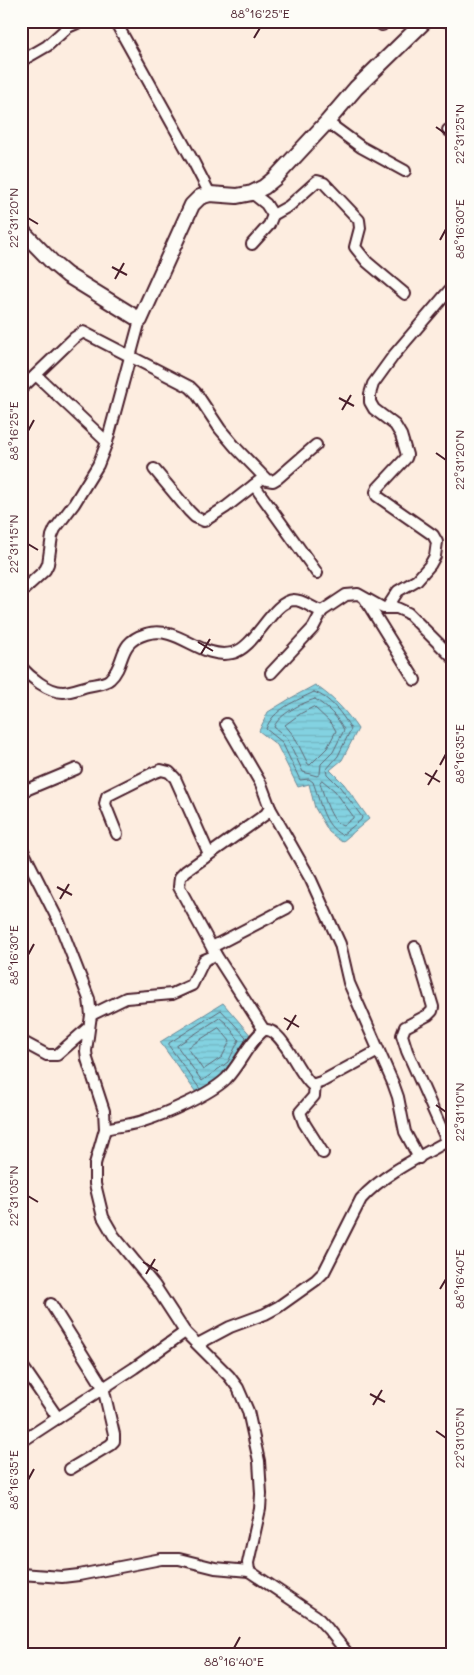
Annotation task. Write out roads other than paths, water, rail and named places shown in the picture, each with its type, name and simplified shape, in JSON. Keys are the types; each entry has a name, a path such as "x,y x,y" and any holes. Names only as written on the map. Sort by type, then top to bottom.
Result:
{"street":[{"path":"21,61 47,46 68,27 82,21"},
{"path":"115,21 210,194"},
{"path":"21,592 40,575 48,564 52,536 55,529 74,504 98,465 107,442 140,320 192,205 200,197 210,194 237,196 252,193 264,187 275,178 356,88 422,22"},
{"path":"327,122 362,147 405,171"},
{"path":"252,244 269,225 273,215 289,206 317,181 324,183 359,220 360,228 354,248 367,262 406,294"},
{"path":"252,193 266,204 273,215"},
{"path":"21,230 67,275 140,320"},
{"path":"387,608 398,591 417,580 430,565 435,556 437,542 433,535 377,496 376,492 383,481 407,455 401,435 395,425 374,409 370,402 372,384 394,355 453,286"},
{"path":"21,389 74,338 83,332 178,380 196,393 258,481 317,572"},
{"path":"36,375 85,419 107,442"},
{"path":"154,469 189,511 195,517 204,521 219,512 258,481 273,481 316,445"},
{"path":"271,673 313,628 322,611 346,595 354,593 383,608 397,608 408,613 453,658"},
{"path":"363,596 415,680"},
{"path":"21,667 53,690 62,692 73,690 108,681 116,670 130,642 134,638 148,633 168,632 207,652 232,654 252,640 279,608 292,600 300,601 322,611"},
{"path":"226,724 261,784 270,808 311,880 326,912 340,944 349,983 398,1097 405,1132 419,1158"},
{"path":"21,792 76,769"},
{"path":"117,834 106,804 107,796 161,770 172,773 209,854"},
{"path":"270,808 266,814 182,875 179,887 214,951 264,1030 271,1031 281,1040 309,1082 315,1084 378,1051"},
{"path":"21,847 62,931 89,999 91,1015 86,1051 87,1059 104,1111 105,1129 95,1164 95,1184 103,1217 114,1236 156,1286 185,1332 229,1376 238,1388 248,1411 260,1462 261,1494 260,1509 248,1563 249,1571"},
{"path":"91,1015 126,998 172,994 192,985 204,960 214,951 287,908"},
{"path":"198,1344 230,1327 266,1314 316,1280 330,1261 362,1199 383,1180 450,1140 407,1051 403,1038 405,1027 432,1011 414,947"},
{"path":"21,1041 47,1055 57,1055 90,1026"},
{"path":"105,1129 142,1121 188,1102 210,1090 232,1072 264,1030"},
{"path":"315,1084 314,1096 300,1112 304,1123 323,1153"},
{"path":"51,1304 103,1387 114,1434 114,1441 105,1449 70,1469"},
{"path":"21,1442 185,1332"},
{"path":"21,1364 58,1418"},
{"path":"21,1574 62,1577 161,1559 179,1559 215,1568 249,1571 316,1616 348,1654"}],"water":[{"path":"315,685 339,705 358,729 342,760 330,770 344,784 369,819 342,842 329,832 315,808 309,784 298,787 277,745 259,731 268,712"},
{"path":"223,1003 252,1037 237,1069 200,1098 160,1042"}],"railway":[{"path":"439,21 453,30"}]}
